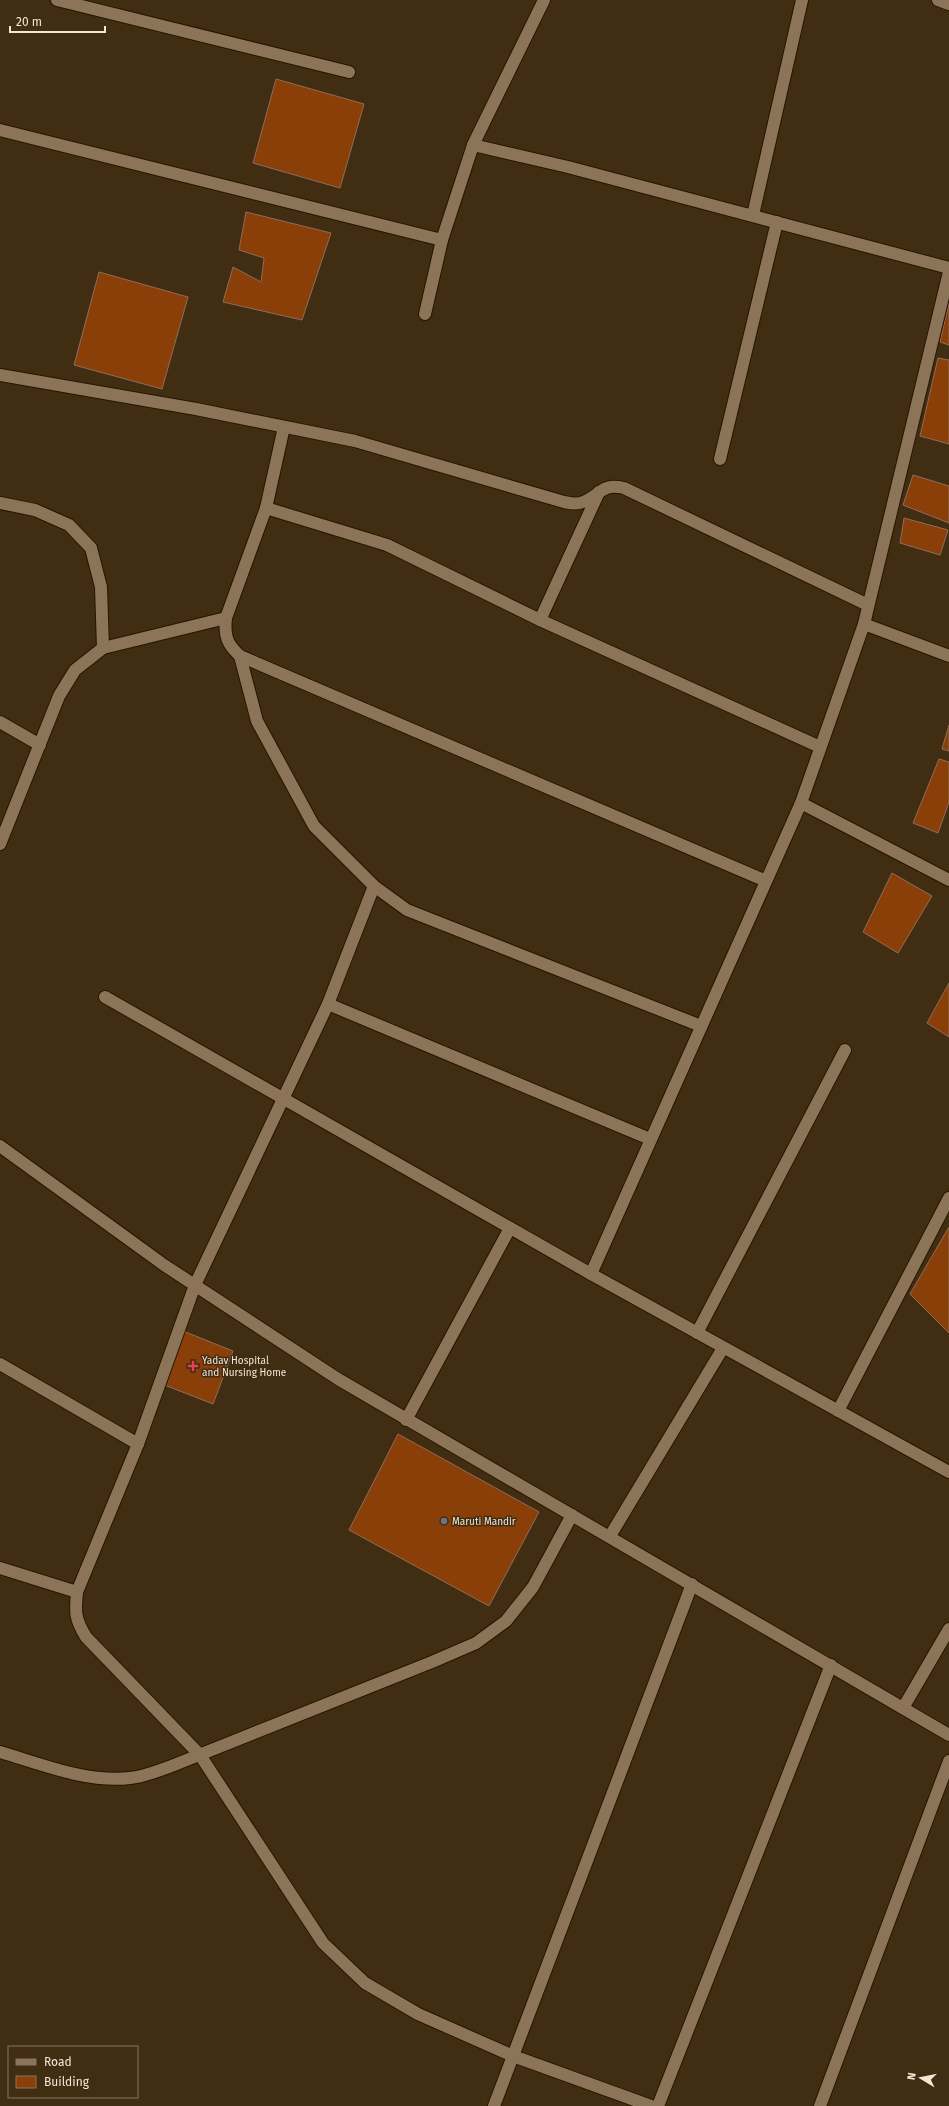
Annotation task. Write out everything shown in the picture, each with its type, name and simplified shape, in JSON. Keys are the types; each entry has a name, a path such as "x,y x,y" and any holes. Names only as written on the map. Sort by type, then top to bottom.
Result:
{"street":[{"path":"57,0 349,72"},
{"path":"425,314 442,240 473,145 544,0"},
{"path":"753,215 802,0"},
{"path":"938,0 949,4"},
{"path":"0,130 442,240"},
{"path":"473,145 568,166 949,268"},
{"path":"720,459 777,222"},
{"path":"591,1274 801,803 864,624 949,272"},
{"path":"0,375 188,408 355,441 564,502 577,504 584,502 600,490 613,485 624,488 868,606"},
{"path":"284,427 266,508 226,618 225,634 229,646 240,656 766,881"},
{"path":"540,620 600,490"},
{"path":"0,503 35,510 69,526 91,548 101,587 103,648"},
{"path":"266,508 387,545 540,620 820,747"},
{"path":"0,844 59,696 75,670 103,648 226,618"},
{"path":"864,624 949,656"},
{"path":"240,656 257,721 314,826 374,886 407,910 702,1026"},
{"path":"0,722 40,745"},
{"path":"801,803 949,880"},
{"path":"374,886 328,1004 195,1285 138,1444 77,1592 75,1608 77,1623 86,1637 200,1755 323,1943 365,1983 418,2014 513,2056 651,2106"},
{"path":"105,997 591,1274 949,1472"},
{"path":"328,1004 650,1140"},
{"path":"697,1333 845,1050"},
{"path":"0,1146 195,1285 338,1379 406,1420 610,1536 949,1735"},
{"path":"838,1411 949,1198"},
{"path":"406,1420 510,1228"},
{"path":"610,1536 723,1348"},
{"path":"0,1364 138,1444"},
{"path":"0,1752 67,1771 101,1778 131,1778 169,1767 200,1755 476,1643 506,1621 533,1587 572,1515"},
{"path":"0,1568 77,1592"},
{"path":"494,2106 692,1584"},
{"path":"903,1708 949,1629"},
{"path":"658,2106 831,1665"},
{"path":"820,2106 949,1760"}],"building":[{"path":"276,79 364,104 340,188 253,163"},
{"path":"246,212 331,233 302,320 223,302 233,267 261,282 264,258 239,250"},
{"path":"99,272 188,297 162,389 74,365"},
{"path":"949,303 949,345 940,342"},
{"path":"938,358 949,360 949,444 920,436"},
{"path":"913,475 949,486 949,523 903,505"},
{"path":"904,518 948,530 940,555 900,543"},
{"path":"949,725 949,751 942,749"},
{"path":"939,759 949,762 949,802 938,833 913,823"},
{"path":"892,873 932,896 898,953 863,932"},
{"path":"949,983 949,1037 927,1023"},
{"path":"949,1227 949,1333 910,1294"},
{"path":"183,1331 233,1351 213,1404 162,1384"},
{"name":"Maruti Mandir","path":"398,1434 539,1512 489,1606 349,1530"}],"place":[{"name":"Yadav Hospital and Nursing Home","path":"193,1366"},
{"name":"Maruti Mandir","path":"444,1521"}]}
